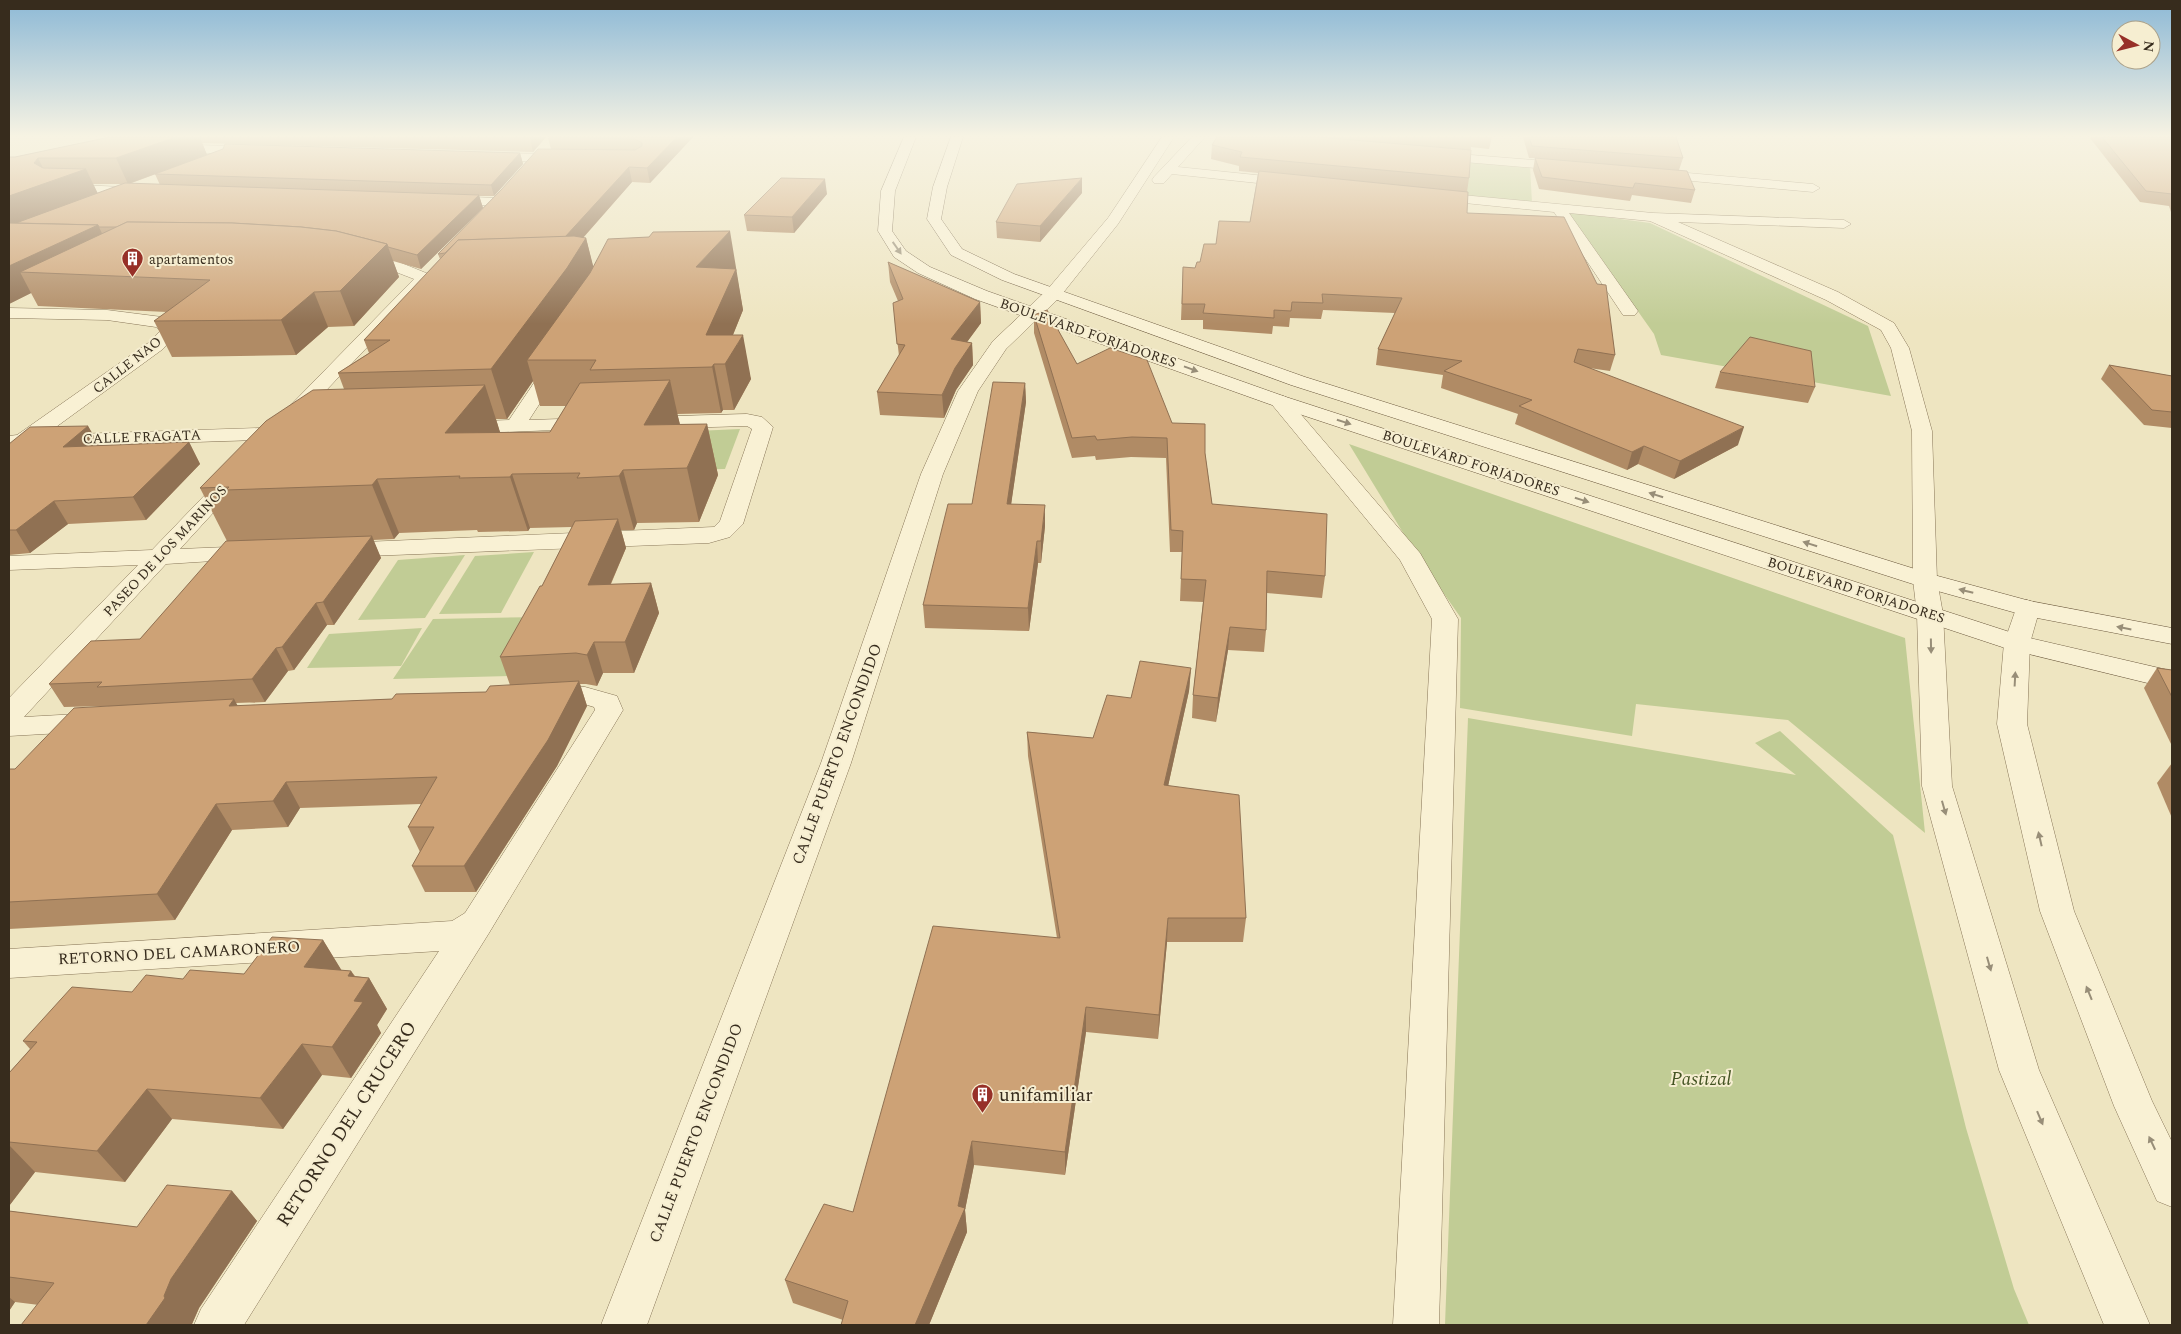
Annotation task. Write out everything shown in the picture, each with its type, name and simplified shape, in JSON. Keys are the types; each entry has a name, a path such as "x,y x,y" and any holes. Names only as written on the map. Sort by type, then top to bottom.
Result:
{"street":[{"path":"91,205 107,199"},
{"path":"431,200 458,199"},
{"path":"486,216 501,199"},
{"name":"BOULEVARD FORJADORES","path":"887,199 885,231 900,254 924,270 981,295 1043,304 1298,381 1925,580 2027,608 2172,636"},
{"name":"BOULEVARD FORJADORES","path":"938,199 934,219 944,238 956,252 1008,277 1043,304 1279,400 2017,643 2172,680"},
{"name":"CALLE PUERTO ENCONDIDO","path":"624,1325 836,763 932,474 950,428 968,391 999,345 1043,304 1113,220 1127,199"},
{"name":"CALLE PUERTO ENCONDIDO","path":"1113,220 1137,199"},
{"path":"1459,199 1653,217 1844,224"},
{"path":"1591,199 1592,212"},
{"path":"1559,209 1630,311"},
{"path":"1653,217 1832,296 1888,328 1900,348 1922,431 1925,580 1930,614 1937,786 2019,1070 2127,1325"},
{"name":"PASEO DE LOS MARINOS","path":"9,714 161,556 275,433 436,274 340,254"},
{"path":"9,312 35,299"},
{"name":"CALLE NAO","path":"9,312 138,318 162,322 169,331 157,345 16,441"},
{"path":"515,426 568,346"},
{"path":"1279,400 1411,558 1445,619 1416,1325"},
{"path":"320,550 709,536 722,532 731,524 764,427 760,423 747,420 435,429"},
{"name":"CALLE FRAGATA","path":"16,441 315,432"},
{"path":"9,563 270,552"},
{"path":"2027,608 2017,643 2012,724 2057,911 2134,1106 2172,1187"},
{"path":"477,923 610,710 607,702 586,695 516,699"},
{"path":"9,727 128,720"},
{"name":"RETORNO DEL CAMARONERO","path":"9,963 446,937 464,931 477,923"},
{"name":"RETORNO DEL CRUCERO","path":"217,1325 477,923"}],"green space":[{"path":"1494,199 1532,199 1532,203"},
{"path":"1568,212 1650,223 1868,326 1891,396 1661,355 1654,334"},
{"path":"740,429 725,469 678,470 696,431"},
{"path":"1349,444 1905,638 1925,833 1788,720 1636,704 1632,736 1460,708 1461,618 1416,554"},
{"path":"534,552 501,613 439,614 475,556"},
{"path":"465,555 425,618 358,620 398,560"},
{"path":"542,617 510,676 393,679 433,619"},
{"path":"422,628 401,666 307,668 329,634"},
{"name":"Pastizal","path":"1468,718 1796,775 1755,743 1780,731 1893,835 1966,1128 2014,1289 2029,1325 1445,1325"}],"building":[{"path":"81,199 475,199 417,255 388,247 387,244 336,231 301,227 232,223 127,222 117,227 99,227 98,225 16,223"},
{"path":"492,199 600,199 565,237 458,240 445,253 438,254"},
{"path":"760,199 807,199 792,217 744,215"},
{"path":"1009,199 1063,199 1040,226 996,222"},
{"path":"1254,199 1468,199 1467,213 1564,217 1597,284 1606,285 1615,355 1578,349 1574,362 1744,427 1680,461 1644,446 1632,452 1519,406 1532,400 1444,371 1462,361 1378,349 1402,298 1322,294 1323,303 1292,302 1291,311 1274,310 1274,318 1203,313 1205,304 1182,304 1183,267 1195,268 1197,262 1200,262 1204,244 1216,244 1219,221 1250,222"},
{"path":"127,222 232,223 301,227 336,231 387,244 340,291 314,292 281,320 154,321 210,280 20,272"},
{"path":"9,223 98,225 9,266"},
{"path":"730,231 696,267 736,269 706,335 743,335 725,364 714,364 712,367 590,370 596,360 527,360 590,273 608,239 649,237 653,232"},
{"path":"574,236 586,238 567,268 491,369 338,373 390,340 364,340 458,240"},
{"path":"888,262 980,302 951,339 972,343 955,368 942,395 877,392 905,345 897,344 893,303 903,299"},
{"path":"1047,310 1077,364 1110,348 1147,360 1172,423 1205,424 1205,453 1212,504 1327,514 1325,576 1267,571 1266,630 1230,627 1218,698 1193,695 1206,580 1181,579 1183,531 1171,530 1167,438 1132,437 1097,440 1095,436 1072,438 1034,315"},
{"path":"1750,337 1811,351 1815,387 1720,372"},
{"path":"2109,365 2172,376 2172,412 2152,410"},
{"path":"670,380 644,425 707,424 687,468 623,470 619,476 577,478 580,473 512,474 510,477 459,478 460,476 377,479 372,485 226,490 229,487 200,488 266,421 313,390 485,385 445,433 550,432 580,383"},
{"path":"993,382 1025,383 1007,504 1045,505 1041,541 1037,541 1028,608 923,605 948,504 972,504"},
{"path":"88,426 63,447 189,442 133,497 54,501 16,530 9,530 9,444 30,427"},
{"path":"618,519 588,585 651,583 625,642 594,642 587,655 576,653 500,657 540,586 542,586 575,521"},
{"path":"372,536 323,602 316,603 282,647 276,648 252,679 97,687 102,682 49,684 91,641 140,639 226,541"},
{"path":"1140,661 1191,668 1164,785 1239,795 1246,918 1168,918 1159,1015 1086,1007 1065,1152 972,1141 958,1206 965,1208 915,1325 841,1325 848,1301 785,1280 824,1204 853,1212 933,926 1060,938 1027,732 1093,738 1107,695 1131,698"},
{"path":"2157,668 2172,670 2172,697"},
{"path":"579,681 548,740 464,866 412,866 434,827 408,827 437,777 286,782 273,801 216,804 157,894 9,902 9,769 15,769 74,708 234,699 229,706 392,699 396,694 486,692 490,686"},
{"path":"272,937 323,940 304,967 351,971 348,976 369,978 354,1001 363,1002 332,1047 302,1044 260,1098 147,1089 97,1151 9,1142 9,1073 37,1042 23,1041 72,987 132,992 146,975 183,979 190,970 244,974"},
{"path":"167,1185 232,1191 171,1279 164,1296 165,1298 146,1325 21,1325 54,1283 9,1277 9,1211 137,1227"}],"place":[{"name":"apartamentos","path":"133,278"},
{"name":"unifamiliar","path":"983,1114"}]}
